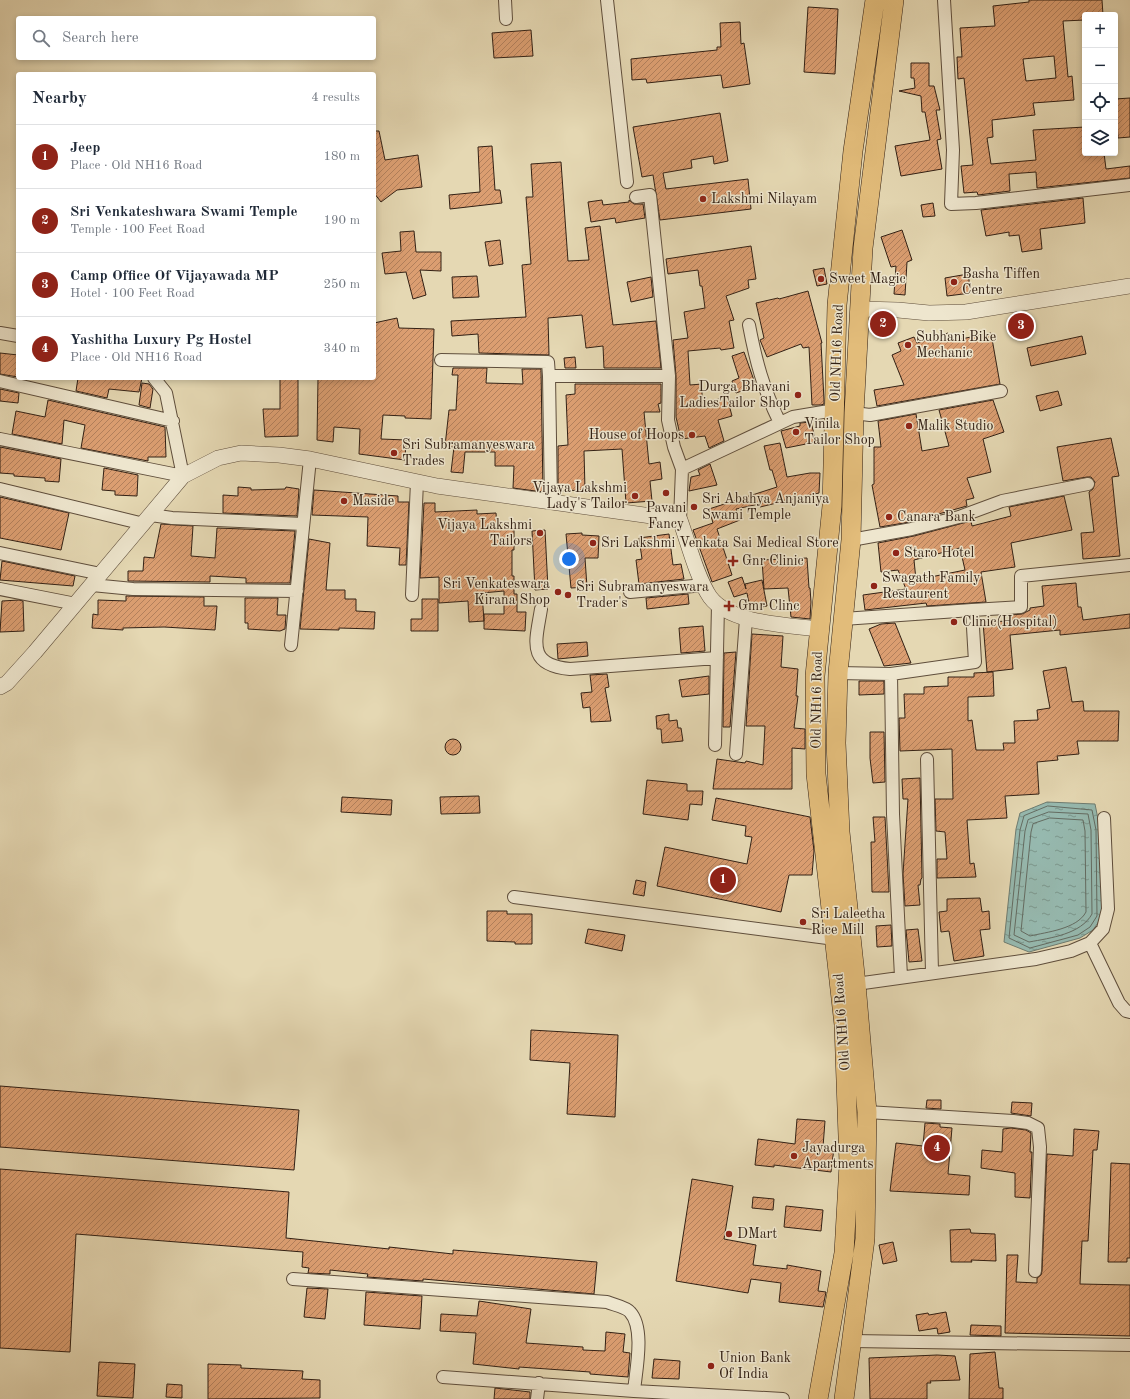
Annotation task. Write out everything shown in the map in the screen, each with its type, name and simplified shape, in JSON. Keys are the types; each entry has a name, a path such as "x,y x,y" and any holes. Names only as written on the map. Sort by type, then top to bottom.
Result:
{"main road":[{"name":"Old NH16 Road","path":"818,1399 844,1253 849,1164 844,1026 835,939 826,876 816,774 815,676 832,506 840,282 852,151 875,0"},
{"name":"Old NH16 Road","path":"844,1399 865,1239 867,1112 856,984 840,832 836,743 838,673 851,540 854,413 864,248 894,0"}],"street":[{"path":"505,0 506,19"},
{"path":"607,0 627,182"},
{"path":"944,0 953,150 951,204 1130,186"},
{"path":"636,197 650,195 669,376 668,420 674,447 682,469 680,520 704,585 710,597 718,606 746,619 819,629"},
{"path":"861,309 930,313 966,312 1130,286"},
{"path":"749,325 759,373 766,393 780,423"},
{"path":"0,333 16,336"},
{"path":"441,360 548,362 551,502"},
{"path":"549,376 669,376"},
{"path":"156,380 166,393 184,476"},
{"path":"0,382 173,422"},
{"path":"854,413 870,415 1001,391"},
{"path":"682,469 793,417 808,413 835,410"},
{"path":"0,440 184,476"},
{"path":"0,687 7,683 35,652 184,476 218,458 241,453 279,455 310,459 417,482 680,520"},
{"path":"291,645 310,459"},
{"path":"412,595 417,482"},
{"path":"851,540 912,529 959,517 1002,501 1088,484"},
{"path":"0,489 147,519 172,518 303,524"},
{"path":"0,554 133,589 297,591"},
{"path":"843,619 1021,607 1021,576 1130,565"},
{"path":"630,592 704,585"},
{"path":"0,590 76,604"},
{"path":"714,745 718,606"},
{"path":"541,608 535,645 539,655 547,663 555,667 570,669 717,658"},
{"path":"838,673 891,674 975,662 972,610"},
{"path":"736,754 746,619"},
{"path":"891,674 893,814 901,977"},
{"path":"927,759 932,972"},
{"path":"856,984 932,972 1036,959 1071,951 1090,943 1103,929 1108,909 1104,818"},
{"path":"514,897 835,939"},
{"path":"1090,943 1119,1003 1126,1011 1130,1012"},
{"path":"867,1112 1013,1120 1028,1123 1038,1128 1040,1147 1035,1271"},
{"path":"293,1279 607,1302 629,1310 636,1320 639,1338 634,1392"},
{"path":"852,1341 1130,1345"},
{"path":"443,1377 539,1383 634,1392 783,1399"},
{"path":"537,1399 539,1383"}],"water":[{"path":"1047,802 1095,804 1100,829 1102,917 1093,930 1080,938 1029,952 1004,942 1016,829 1020,813"}],"building":[{"path":"1029,0 1102,0 1103,12 1082,12 1082,20 1063,21 1068,77 1072,76 1074,100 1033,103 1035,115 992,120 993,137 987,138 991,164 1036,160 1033,130 1082,127 1082,156 1104,156 1106,169 1130,166 1130,178 1037,188 1036,172 1009,174 1010,191 978,195 977,192 964,193 961,166 973,165 964,78 958,79 957,57 962,57 960,28 995,26 993,6 1029,2","holes":["1054,56 1056,78 1026,81 1023,59"]},
{"path":"808,7 838,9 835,74 804,72"},
{"path":"740,22 741,44 744,43 750,84 723,88 721,75 647,83 646,79 632,80 631,59 717,50 717,47 721,47 720,23"},
{"path":"531,30 533,56 494,58 492,33"},
{"path":"911,63 929,63 929,86 934,86 940,110 936,110 941,139 937,140 942,169 901,176 895,146 930,140 925,112 922,112 921,96 899,91 915,88 914,78 911,78"},
{"path":"1130,98 1130,137 1118,138 1118,99"},
{"path":"720,113 728,161 714,164 713,156 691,160 692,168 663,173 666,189 748,179 751,209 660,220 653,175 642,177 633,127"},
{"path":"376,131 379,131 385,160 418,155 422,187 397,190 381,202 376,196"},
{"path":"492,146 495,190 500,190 502,203 450,209 449,195 480,192 478,147"},
{"path":"561,162 568,261 589,260 585,228 600,226 613,325 656,321 661,368 604,368 603,346 586,348 582,315 548,318 549,355 479,353 478,334 452,336 451,321 526,317 522,265 531,264 526,197 533,197 531,164"},
{"path":"1083,198 1085,223 1040,229 1042,249 1022,252 1019,235 1009,236 1009,232 986,236 981,210"},
{"path":"602,200 603,205 629,202 629,200 634,204 643,204 645,218 616,223 615,218 591,222 588,202"},
{"path":"933,203 935,216 923,217 921,205"},
{"path":"902,230 912,260 907,262 905,295 894,294 896,266 891,267 881,237"},
{"path":"414,231 416,252 441,252 441,271 420,270 426,295 413,299 406,272 385,274 382,253 401,251 400,232"},
{"path":"500,240 503,264 489,266 485,242"},
{"path":"751,246 756,279 748,280 749,288 726,296 734,320 729,321 734,348 688,351 690,385 702,384 702,403 727,397 732,416 718,420 724,441 709,448 705,436 681,439 676,417 676,376 673,340 688,338 684,312 705,308 702,286 700,286 698,270 668,274 666,259"},
{"path":"824,268 827,284 817,286 813,270"},
{"path":"968,274 971,293 947,296 945,278"},
{"path":"477,276 479,297 453,298 452,277"},
{"path":"651,277 653,297 631,302 627,282"},
{"path":"808,291 822,343 824,404 821,405 812,405 809,347 803,348 801,344 767,357 760,340 764,338 756,303 779,299"},
{"path":"397,318 399,328 434,329 431,419 383,415 381,439 406,440 405,460 359,454 360,429 334,427 333,442 317,440 318,380 376,380 376,323"},
{"path":"948,333 951,341 991,333 1000,384 877,406 874,390 904,385 892,355 901,351 898,343 914,337 917,343"},
{"path":"1082,336 1086,354 1031,366 1027,348"},
{"path":"744,352 756,386 736,393 732,381 739,378 732,356"},
{"path":"0,353 16,355 16,377 0,374"},
{"path":"575,357 576,368 565,368 564,358"},
{"path":"453,368 487,368 486,383 523,384 522,369 541,369 543,492 513,488 514,466 495,466 495,452 465,452 463,473 451,472 454,447 445,446 449,410 456,410 458,375 452,375"},
{"path":"78,380 142,380 139,392 109,389 107,398 76,391"},
{"path":"280,380 298,380 298,436 265,437 263,409 280,409"},
{"path":"142,383 149,384 153,389 150,408 139,405"},
{"path":"575,384 661,384 661,403 658,404 660,412 644,412 649,464 660,462 662,479 650,481 652,501 626,503 622,449 584,451 585,490 558,491 558,446 568,445 566,395 575,394"},
{"path":"0,389 19,393 18,403 0,401"},
{"path":"1058,391 1062,405 1040,411 1036,396"},
{"path":"48,400 165,427 166,457 148,457 148,461 81,448 85,425 64,420 62,444 12,434 16,411 45,417"},
{"path":"993,400 1004,432 983,439 991,472 967,478 974,498 966,500 967,506 910,522 880,527 872,485 874,484 874,447 881,447 878,421 916,414 922,451 949,446 939,410"},
{"path":"811,422 816,442 786,448 781,431 800,426 800,423"},
{"path":"1111,438 1119,476 1112,477 1120,556 1083,559 1081,533 1094,532 1089,492 1093,489 1095,482 1091,477 1063,481 1057,447"},
{"path":"780,443 787,477 810,473 820,473 819,493 760,507 759,504 736,509 740,520 717,529 732,575 712,582 693,530 713,523 709,509 777,487 772,470 770,470 764,446"},
{"path":"0,447 61,459 59,482 45,481 45,478 14,476 14,474 0,473"},
{"path":"710,464 717,485 689,491 691,477 700,475 698,470"},
{"path":"104,468 138,475 137,496 115,495 115,491 102,490"},
{"path":"238,487 251,488 251,490 285,489 286,487 299,489 297,516 223,513 223,495 238,496"},
{"path":"314,490 398,496 398,502 409,502 406,565 399,565 400,548 367,546 368,517 312,515"},
{"path":"1064,496 1072,530 1011,543 1015,567 981,572 986,602 927,606 926,603 865,610 863,595 906,589 898,570 881,572 878,543 914,536 971,521 972,526 1011,516 1009,507","holes":["960,548 965,570 916,580 914,560"]},
{"path":"0,497 69,513 61,550 0,538"},
{"path":"424,503 435,503 435,512 477,510 477,514 496,513 497,527 514,527 512,576 514,576 514,594 517,594 517,612 526,612 525,631 484,629 484,621 469,622 468,601 439,603 439,577 420,578","holes":["504,591 504,614 484,614 484,621 482,593"]},
{"path":"161,524 193,526 191,556 215,558 217,528 295,531 290,583 246,583 246,578 210,576 210,582 128,581 128,571 143,571 144,557 154,558"},
{"path":"545,530 548,589 535,590 532,531"},
{"path":"582,533 582,535 599,536 598,558 585,558 587,587 571,588 566,534"},
{"path":"669,534 673,565 681,564 684,579 639,584 636,560 642,559 639,538"},
{"path":"309,539 330,543 326,590 345,590 345,599 356,599 356,611 375,612 374,629 300,629"},
{"path":"807,558 811,602 810,619 791,617 788,588 764,589 762,560"},
{"path":"2,561 75,576 73,586 0,580"},
{"path":"742,577 746,589 745,584 762,580 767,606 750,609 747,593 734,597 728,582"},
{"path":"1076,583 1078,607 1081,607 1083,620 1130,614 1130,628 1060,635 1060,630 1010,635 1013,669 987,672 983,622 1010,621 1010,615 1022,614 1030,610 1030,608 1044,606 1042,586"},
{"path":"688,594 689,604 647,609 646,598"},
{"path":"126,596 204,597 204,606 217,606 215,630 164,627 123,628 123,630 92,628 93,614 98,615 98,600 126,601"},
{"path":"245,598 278,598 277,615 286,615 285,629 280,631 248,629 248,623 245,623"},
{"path":"422,599 438,599 438,631 411,631 411,619 422,619"},
{"path":"2,601 23,601 24,631 0,632"},
{"path":"895,623 911,663 884,666 869,629 881,624"},
{"path":"703,626 705,651 681,653 679,628"},
{"path":"752,634 783,636 781,667 798,669 796,696 798,696 794,728 805,729 805,749 792,748 792,789 713,789 717,759 745,763 746,761 763,765 765,726 746,726"},
{"path":"587,642 588,656 558,659 557,644"},
{"path":"736,652 730,727 723,727 724,653"},
{"path":"1066,667 1072,702 1083,701 1084,711 1119,711 1118,741 1077,741 1079,754 1057,756 1058,760 1037,762 1039,794 1005,796 1007,818 967,820 970,864 974,863 976,877 937,878 937,859 947,859 945,832 936,831 935,799 953,799 952,749 900,751 899,718 905,718 904,694 924,694 924,687 948,686 948,677 974,677 974,673 993,672 994,696 968,697 968,721 972,720 976,750 1004,750 1003,743 1015,743 1014,721 1038,720 1037,710 1050,708 1043,671"},
{"path":"607,674 609,687 605,688 611,721 591,722 590,707 583,708 581,693 592,692 590,675"},
{"path":"709,676 709,694 682,697 679,680"},
{"path":"859,681 884,681 884,694 859,695"},
{"path":"669,714 669,721 677,720 678,728 681,728 683,741 662,743 661,729 657,729 656,716"},
{"path":"870,732 884,732 885,782 873,783 870,758"},
{"path":"453,739 460,744 461,747 456,754 453,755 446,750 445,747 450,740"},
{"path":"920,778 922,878 920,885 918,885 920,905 905,906 903,874 908,799 903,799 902,779"},
{"path":"647,780 687,784 687,791 703,791 702,805 690,804 688,820 643,814"},
{"path":"479,796 480,813 441,814 440,797"},
{"path":"342,797 392,800 391,815 341,812"},
{"path":"716,798 810,817 814,851 812,875 789,875 781,912 657,886 665,847 747,864 752,837 745,836 746,826 712,820"},
{"path":"873,817 885,817 889,892 872,892 871,842 875,842"},
{"path":"636,880 646,882 644,896 633,894"},
{"path":"980,898 982,912 989,911 990,929 980,930 984,956 954,961 949,931 941,932 939,912 947,911 947,899"},
{"path":"487,911 507,911 507,914 532,914 532,944 487,941"},
{"path":"891,925 892,946 877,947 876,926"},
{"path":"588,929 625,935 622,951 585,943"},
{"path":"918,929 922,961 909,962 906,930"},
{"path":"531,1030 618,1035 615,1117 567,1114 570,1063 530,1060"},
{"path":"0,1086 299,1110 294,1170 0,1147"},
{"path":"927,1100 941,1100 941,1109 926,1108"},
{"path":"1012,1102 1032,1103 1031,1116 1011,1113"},
{"name":"Jayadurga Apartments","path":"797,1119 825,1121 823,1147 834,1148 831,1172 774,1165 774,1167 755,1165 758,1139 795,1144"},
{"path":"925,1123 940,1124 940,1127 952,1128 948,1174 970,1176 969,1195 890,1191 896,1143 923,1146"},
{"path":"1011,1128 1026,1130 1031,1133 1030,1152 1032,1152 1030,1198 1015,1197 1015,1173 981,1168 982,1150 1002,1152 1003,1129"},
{"path":"1074,1129 1099,1131 1097,1150 1093,1150 1088,1241 1082,1241 1080,1284 1130,1285 1130,1336 1005,1333 1007,1255 1018,1255 1016,1282 1037,1283 1037,1278 1041,1275 1042,1271 1047,1154 1073,1156"},
{"path":"1111,1163 1130,1164 1130,1258 1127,1258 1127,1262 1108,1262"},
{"path":"0,1169 289,1192 286,1238 453,1254 453,1250 597,1262 594,1294 423,1279 423,1281 367,1277 368,1274 330,1270 330,1274 308,1273 309,1268 302,1267 303,1252 76,1234 70,1352 0,1348"},
{"path":"692,1179 733,1186 724,1239 756,1245 753,1265 787,1269 787,1265 821,1271 818,1291 826,1292 823,1307 779,1302 781,1283 751,1279 748,1293 676,1281"},
{"path":"753,1197 774,1199 773,1210 752,1208"},
{"path":"786,1206 823,1210 821,1231 784,1227"},
{"path":"970,1229 971,1233 995,1234 996,1261 971,1260 972,1262 951,1262 950,1230"},
{"path":"893,1242 897,1261 883,1264 879,1245"},
{"path":"307,1288 328,1289 325,1319 304,1317"},
{"path":"366,1292 422,1296 420,1329 364,1325"},
{"path":"479,1301 531,1309 526,1343 583,1347 583,1350 605,1351 606,1332 625,1334 623,1352 630,1353 628,1377 590,1374 590,1372 519,1367 519,1369 473,1364 476,1333 440,1331 441,1314 477,1316"},
{"path":"946,1312 950,1332 938,1334 937,1328 919,1331 916,1315 928,1313 929,1315"},
{"path":"971,1325 1001,1326 1001,1336 970,1335"},
{"path":"995,1352 999,1388 1003,1388 1003,1399 969,1399 970,1354"},
{"path":"937,1355 955,1356 960,1380 930,1381 931,1383 927,1383 927,1399 870,1399 869,1358"},
{"path":"654,1359 680,1361 679,1379 652,1378"},
{"path":"99,1362 135,1364 133,1398 97,1396"},
{"path":"208,1364 241,1365 241,1368 303,1371 302,1379 320,1380 320,1398 208,1399"},
{"path":"167,1384 182,1385 182,1398 166,1397"},
{"path":"495,1388 530,1392 530,1399 494,1399"}],"place":[{"name":"Lakshmi Nilayam","path":"703,199"},
{"name":"Sweet Magic","path":"821,279"},
{"name":"Basha Tiffen Centre","path":"954,282"},
{"name":"Sri Venkateshwara Swami Temple","path":"883,324"},
{"name":"Camp Office Of Vijayawada MP","path":"1021,326"},
{"name":"Subhani Bike Mechanic","path":"908,345"},
{"name":"Durga Bhavani LadiesTailor Shop","path":"798,395"},
{"name":"Malik Studio","path":"909,426"},
{"name":"Vinila Tailor Shop","path":"796,432"},
{"name":"House of Hoops","path":"692,435"},
{"name":"Sri Subramanyeswara Trades","path":"394,453"},
{"name":"Pavani Fancy","path":"666,493"},
{"name":"Vijaya Lakshmi Lady's Tailor","path":"635,496"},
{"name":"Maside","path":"344,501"},
{"name":"Sri Abahya Anjaniya Swami Temple","path":"694,507"},
{"name":"Canara Bank","path":"889,517"},
{"name":"Vijaya Lakshmi Tailors","path":"540,533"},
{"name":"Sri Lakshmi Venkata Sai Medical Store","path":"593,543"},
{"name":"Staro Hotel","path":"896,553"},
{"name":"Gnr Clinic","path":"733,561"},
{"name":"Swagath Family Restaurent","path":"874,586"},
{"name":"Sri Venkateswara Kirana Shop","path":"558,592"},
{"name":"Sri Subramanyeswara Trader's","path":"568,595"},
{"name":"Gmr Clinc","path":"729,606"},
{"name":"Clinic(Hospital)","path":"954,622"},
{"name":"Jeep","path":"723,880"},
{"name":"Sri Laleetha Rice Mill","path":"803,922"},
{"name":"Yashitha Luxury Pg Hostel","path":"937,1148"},
{"name":"Jayadurga Apartments","path":"794,1156"},
{"name":"DMart","path":"729,1234"},
{"name":"Union Bank Of India","path":"711,1366"}]}
